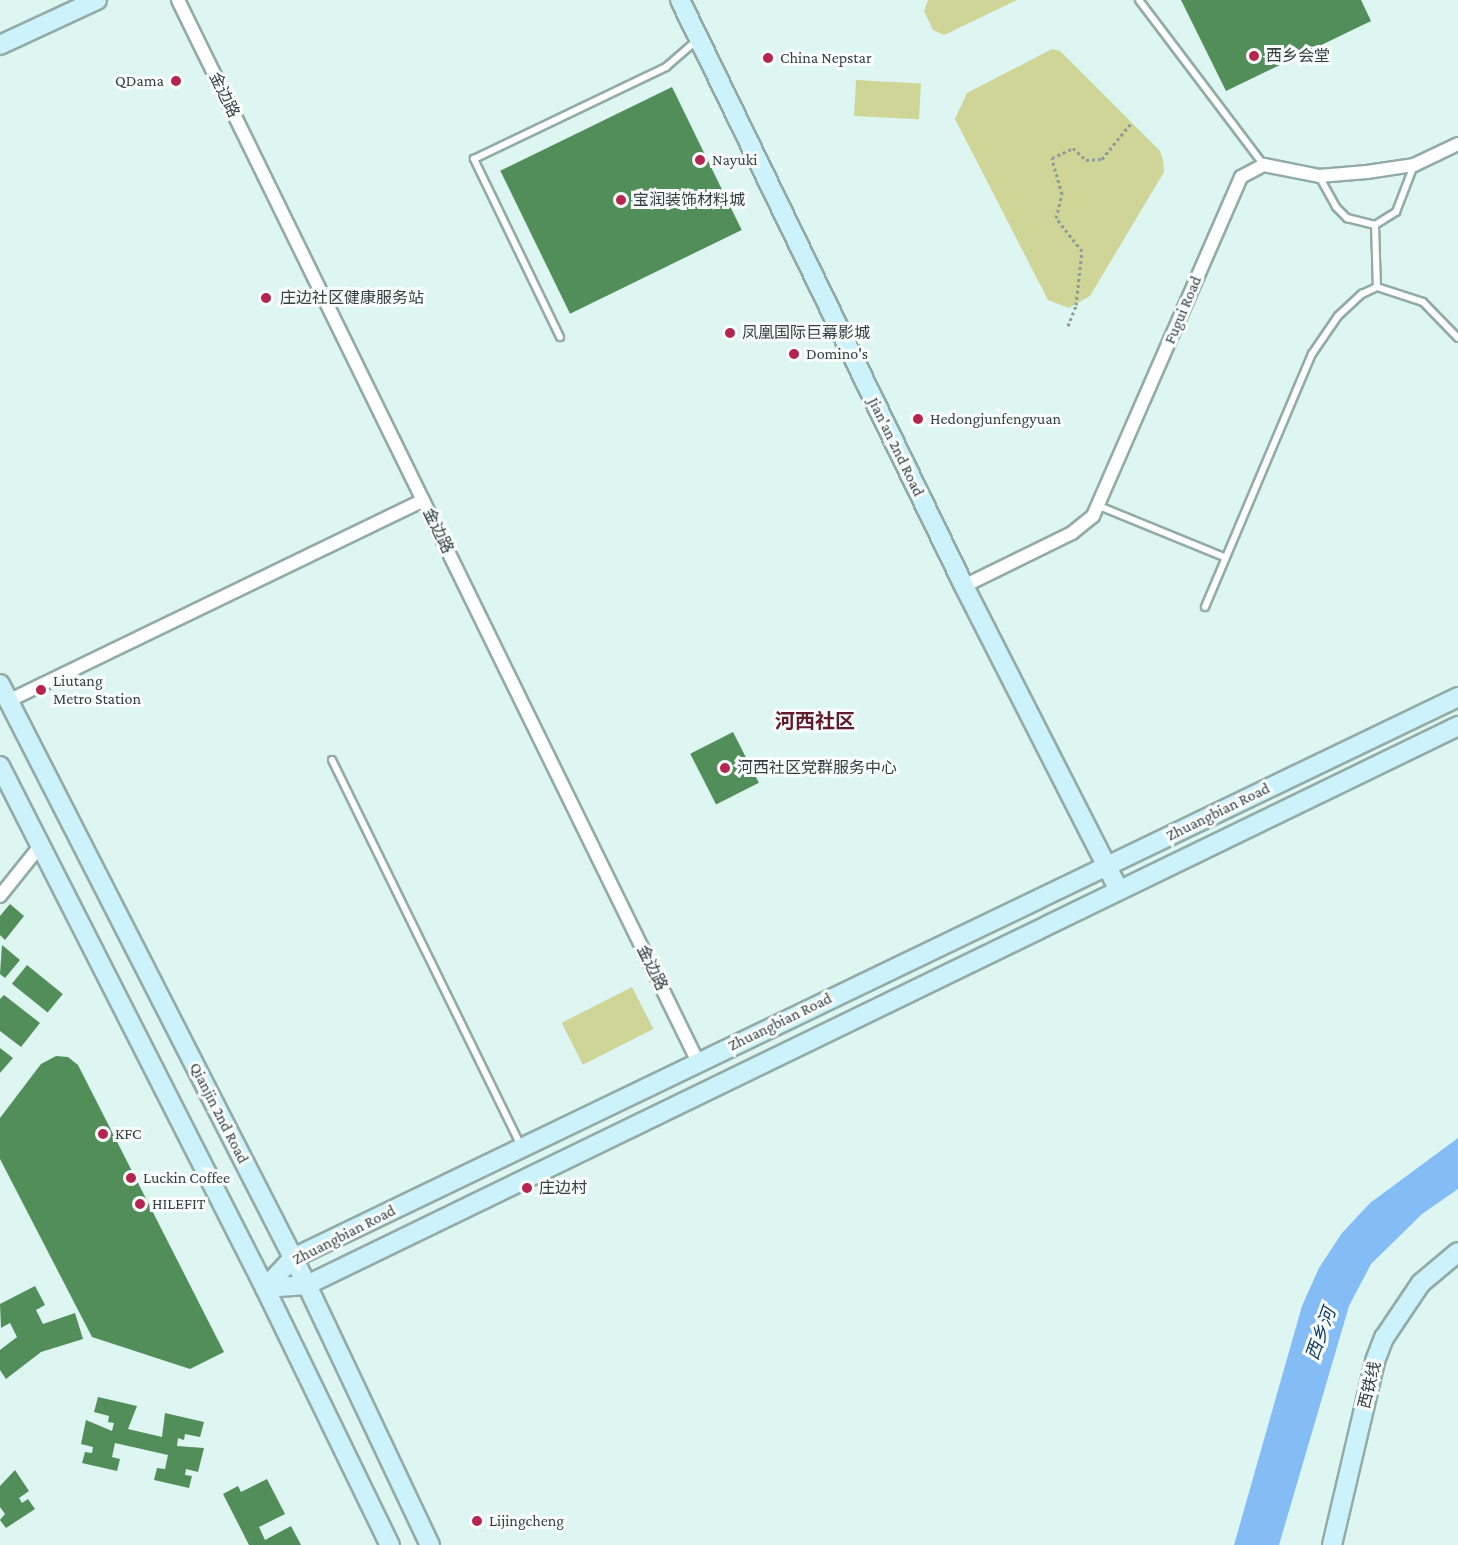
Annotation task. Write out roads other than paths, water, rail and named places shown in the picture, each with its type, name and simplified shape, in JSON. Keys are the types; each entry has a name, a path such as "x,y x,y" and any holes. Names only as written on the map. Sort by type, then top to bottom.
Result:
{"main road":[{"path":"0,45 97,0"},
{"name":"Jian'an 2nd Road","path":"680,0 964,586 1119,890"},
{"name":"Qianjin 2nd Road","path":"0,684 307,1285 430,1545"},
{"name":"Zhuangbian Road","path":"265,1288 293,1258 1458,697"},
{"name":"Zhuangbian Road","path":"265,1288 307,1285 1458,726"},
{"path":"0,766 265,1288 390,1545"},
{"name":"西铁线","path":"1332,1545 1375,1361 1384,1338 1416,1289 1458,1252"}],"street":[{"name":"金边路","path":"178,0 698,1062"},
{"path":"1264,165 1319,176 1414,165 1458,144"},
{"name":"Fugui Road","path":"964,586 1072,533 1099,506 1236,183 1256,166 1264,165"},
{"path":"8,701 423,500"},
{"path":"0,896 40,846"}],"lane":[{"path":"1139,0 1264,165"},
{"path":"560,336 474,159 666,67 699,39"},
{"path":"1319,176 1336,207 1347,218 1375,225 1396,212 1414,165"},
{"path":"1375,225 1377,287"},
{"path":"1205,607 1224,557 1312,354 1338,316 1362,294 1377,287 1423,302 1458,339"},
{"path":"1099,506 1224,557"},
{"path":"332,760 522,1147"}],"water":[{"name":"西乡河","path":"1458,1138 1458,1189 1422,1214 1371,1264 1349,1306 1279,1545 1234,1545 1302,1306 1319,1268 1342,1233 1370,1203"}],"place":[{"name":"西乡会堂","path":"1254,56"},
{"name":"China Nepstar","path":"768,58"},
{"name":"QDama","path":"176,81"},
{"name":"Nayuki","path":"700,160"},
{"name":"宝润装饰材料城","path":"621,200"},
{"name":"庄边社区健康服务站","path":"266,298"},
{"name":"凤凰国际巨幕影城","path":"730,333"},
{"name":"Domino's","path":"794,354"},
{"name":"Hedongjunfengyuan","path":"918,419"},
{"name":"Liutang Metro Station","path":"41,690"},
{"name":"河西社区党群服务中心","path":"725,768"},
{"name":"KFC","path":"103,1134"},
{"name":"Luckin Coffee","path":"131,1178"},
{"name":"庄边村","path":"527,1188"},
{"name":"HILEFIT","path":"140,1204"},
{"name":"Lijingcheng","path":"477,1521"}],"district":[{"name":"河西社区","path":"815,721"}]}
